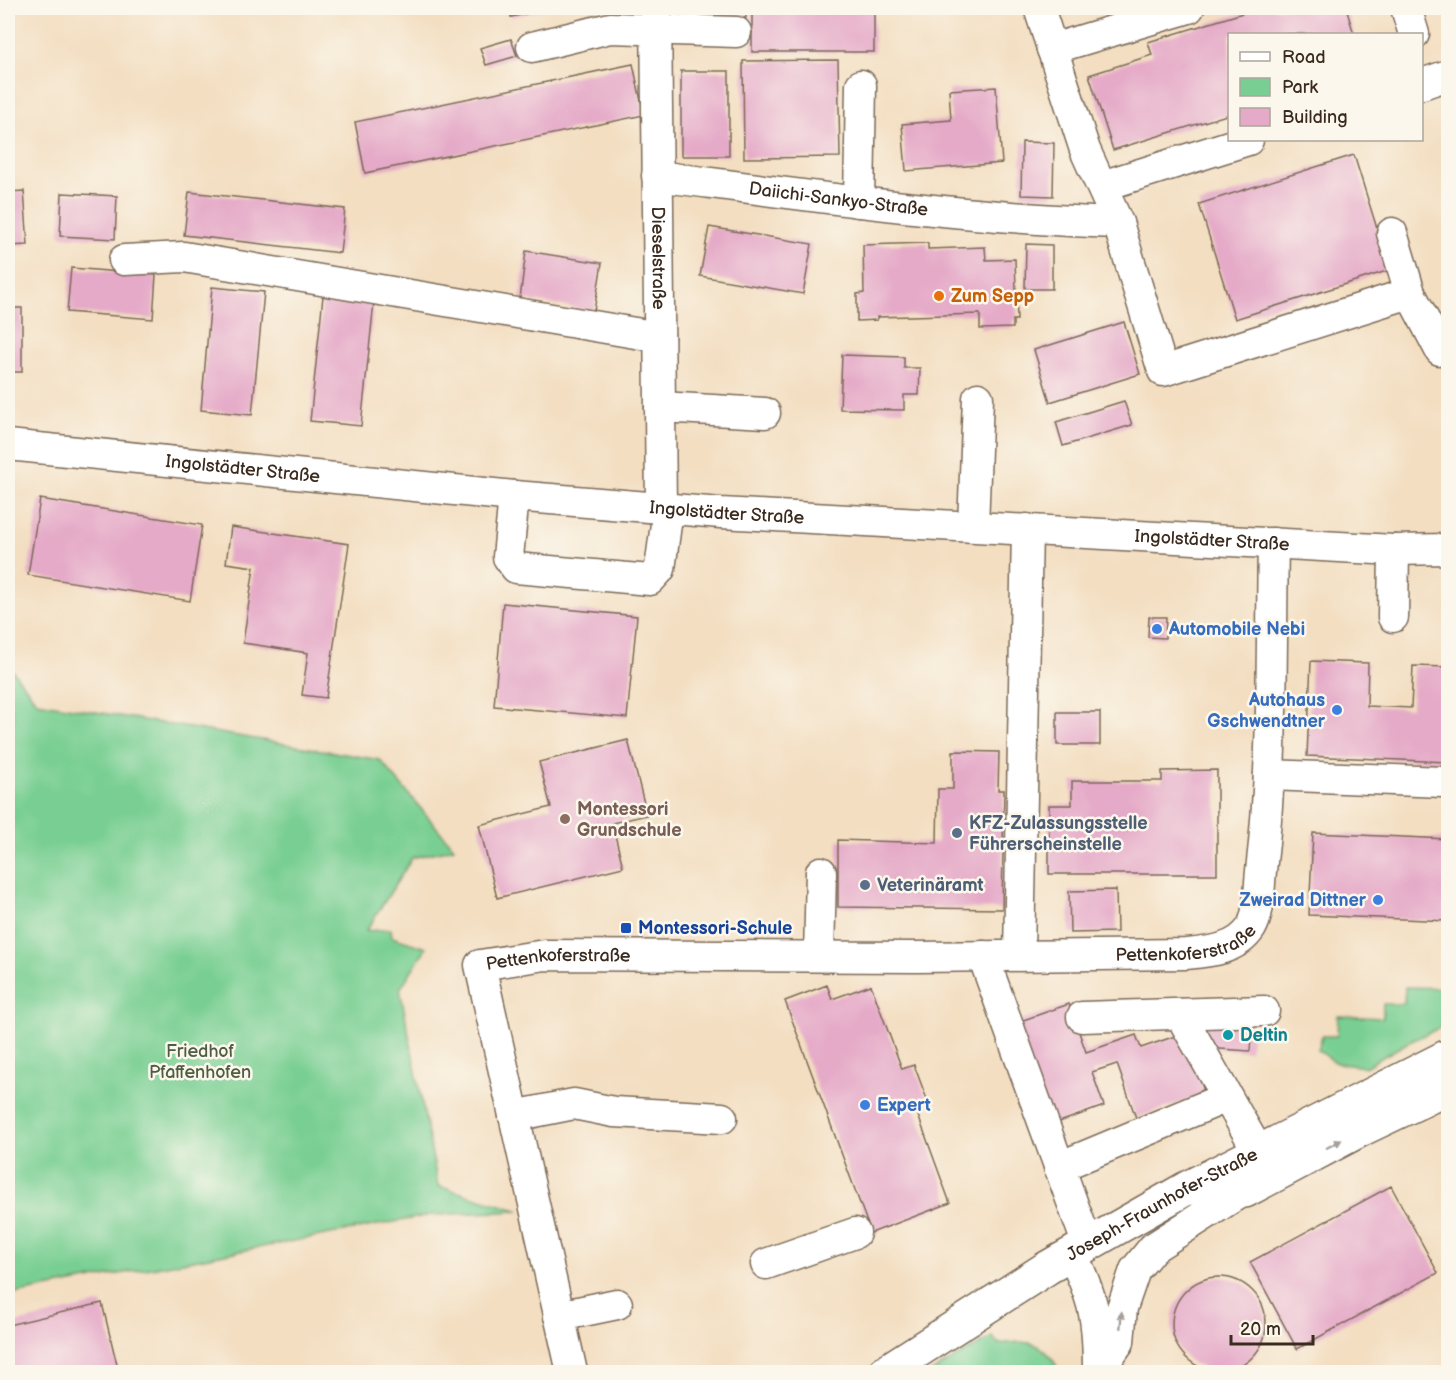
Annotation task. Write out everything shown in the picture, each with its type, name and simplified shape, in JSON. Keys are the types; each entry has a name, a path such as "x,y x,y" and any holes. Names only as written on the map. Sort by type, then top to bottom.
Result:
{"main road":[{"name":"Joseph-Fraunhofer-Straße","path":"885,1372 1080,1250 1187,1188 1328,1114 1449,1056"},
{"path":"1187,1188 1245,1191 1362,1129 1449,1088"}],"street":[{"path":"1039,8 1085,150 1118,223 1163,371 1410,294"},
{"path":"1052,50 1189,8"},
{"path":"1406,8 1414,33"},
{"path":"532,47 656,19 736,32"},
{"name":"Dieselstraße","path":"514,496 508,557 516,568 650,580 660,569 664,509 660,407 656,19"},
{"path":"859,202 861,85"},
{"path":"1102,186 1245,141"},
{"name":"Daiichi-Sankyo-Straße","path":"657,176 1021,220 1118,223"},
{"path":"1392,233 1410,294 1440,350 1449,347"},
{"path":"124,260 184,256 659,338"},
{"path":"973,526 978,398"},
{"path":"660,407 765,413"},
{"name":"Ingolstädter Straße","path":"8,445 664,509 1394,550 1449,549"},
{"path":"1018,955 1027,529"},
{"name":"Pettenkoferstraße","path":"572,1372 480,965 545,955 1194,954 1215,951 1242,939 1251,928 1256,911 1269,775 1273,543"},
{"path":"1393,617 1394,550"},
{"path":"1269,775 1443,782"},
{"path":"819,956 821,872"},
{"path":"983,956 1059,1167 1094,1304 1098,1372"},
{"path":"1082,1017 1264,1011"},
{"path":"1180,1014 1258,1151"},
{"path":"1059,1167 1227,1097"},
{"path":"514,1116 574,1104 614,1112 722,1118"},
{"path":"1098,1372 1119,1342 1122,1308 1135,1270 1143,1258 1154,1248 1245,1191 1328,1114"},
{"path":"766,1264 855,1233"},
{"path":"559,1316 617,1304"}],"green space":[{"name":"Friedhof Pfaffenhofen","path":"8,665 37,702 380,760 454,848 412,858 366,931 391,929 392,937 426,948 400,989 438,1186 520,1211 431,1215 8,1295"},
{"path":"1405,987 1448,988 1448,1024 1407,1043 1365,1067 1336,1063 1318,1050 1322,1036 1337,1036 1338,1016 1383,1018 1383,1004 1404,1004"},
{"path":"992,1337 999,1344 1020,1342 1042,1348 1060,1372 931,1372"}],"building":[{"path":"509,8 551,8 511,17"},
{"path":"712,8 746,8 746,18 712,18"},
{"path":"752,8 874,8 874,52 752,52"},
{"path":"1259,8 1346,8 1354,33 1228,33 1228,115 1113,150 1089,75 1152,55 1148,42"},
{"path":"511,39 517,56 486,65 480,48"},
{"path":"838,60 840,157 744,158 743,61"},
{"path":"633,64 644,115 365,173 355,122"},
{"path":"681,71 729,71 729,156 681,156"},
{"path":"996,87 1002,163 906,171 902,124 951,120 949,90"},
{"path":"1022,142 1054,143 1053,196 1021,195"},
{"path":"1354,155 1390,270 1235,319 1199,204"},
{"path":"24,191 28,245 8,246 8,192"},
{"path":"189,192 345,209 340,253 184,235"},
{"path":"62,193 117,196 115,239 60,236"},
{"path":"709,227 812,244 803,294 700,276"},
{"path":"928,243 928,249 985,247 986,260 1015,259 1017,320 1013,320 1013,328 980,329 980,314 877,317 877,320 857,321 857,294 864,293 863,245"},
{"path":"1026,244 1052,245 1052,289 1025,289"},
{"path":"526,251 602,263 594,311 520,299"},
{"path":"71,268 156,275 153,319 67,312"},
{"path":"212,287 264,292 252,415 201,410"},
{"path":"323,296 374,302 361,426 310,421"},
{"path":"8,308 22,308 22,372 8,372"},
{"path":"1124,322 1140,374 1050,402 1034,350"},
{"path":"842,355 904,357 904,368 920,368 919,395 904,395 904,410 840,409"},
{"path":"1124,401 1132,425 1063,446 1056,422"},
{"path":"40,499 202,525 190,601 28,575"},
{"path":"231,527 349,544 326,698 302,695 308,653 243,643 254,567 226,563"},
{"path":"503,603 637,616 627,718 494,706"},
{"path":"1149,617 1166,617 1165,638 1148,637"},
{"path":"1311,661 1368,663 1367,706 1411,708 1413,666 1448,667 1448,762 1307,756"},
{"path":"1057,712 1100,712 1100,745 1057,745"},
{"name":"Montessori Grundschule","path":"628,740 647,815 612,823 623,867 497,898 479,825 551,807 539,762"},
{"path":"953,751 999,752 998,790 1004,790 1002,909 838,907 838,840 937,843 938,789 953,789"},
{"path":"1217,770 1217,874 1049,874 1049,805 1072,805 1072,781 1162,781 1162,771"},
{"path":"1313,833 1448,839 1448,921 1309,915"},
{"path":"1116,890 1117,932 1070,933 1069,891"},
{"path":"827,985 832,999 871,985 902,1069 914,1065 928,1102 915,1107 950,1203 871,1233 785,1001"},
{"path":"1069,1004 1086,1052 1136,1035 1141,1048 1184,1033 1205,1094 1136,1118 1117,1064 1092,1072 1104,1106 1051,1125 1015,1023"},
{"name":"Deltin","path":"1206,1020 1252,1023 1250,1051 1205,1048"},
{"path":"1391,1186 1438,1273 1297,1349 1250,1262"},
{"path":"1219,1277 1237,1280 1252,1291 1263,1306 1266,1324 1263,1342 1252,1357 1237,1368 1219,1371 1201,1368 1186,1357 1175,1342 1172,1324 1175,1306 1186,1291 1201,1280"},
{"path":"102,1303 118,1369 101,1372 8,1372 8,1325"}],"place":[{"name":"Zum Sepp","path":"939,296"},
{"name":"Automobile Nebi","path":"1157,629"},
{"name":"Autohaus Gschwendtner","path":"1337,710"},
{"name":"Montessori Grundschule","path":"565,819"},
{"name":"KFZ-Zulassungsstelle Führerscheinstelle","path":"957,833"},
{"name":"Veterinäramt","path":"865,885"},
{"name":"Zweirad Dittner","path":"1378,900"},
{"name":"Montessori-Schule","path":"626,928"},
{"name":"Deltin","path":"1228,1035"},
{"name":"Expert","path":"865,1105"}]}
